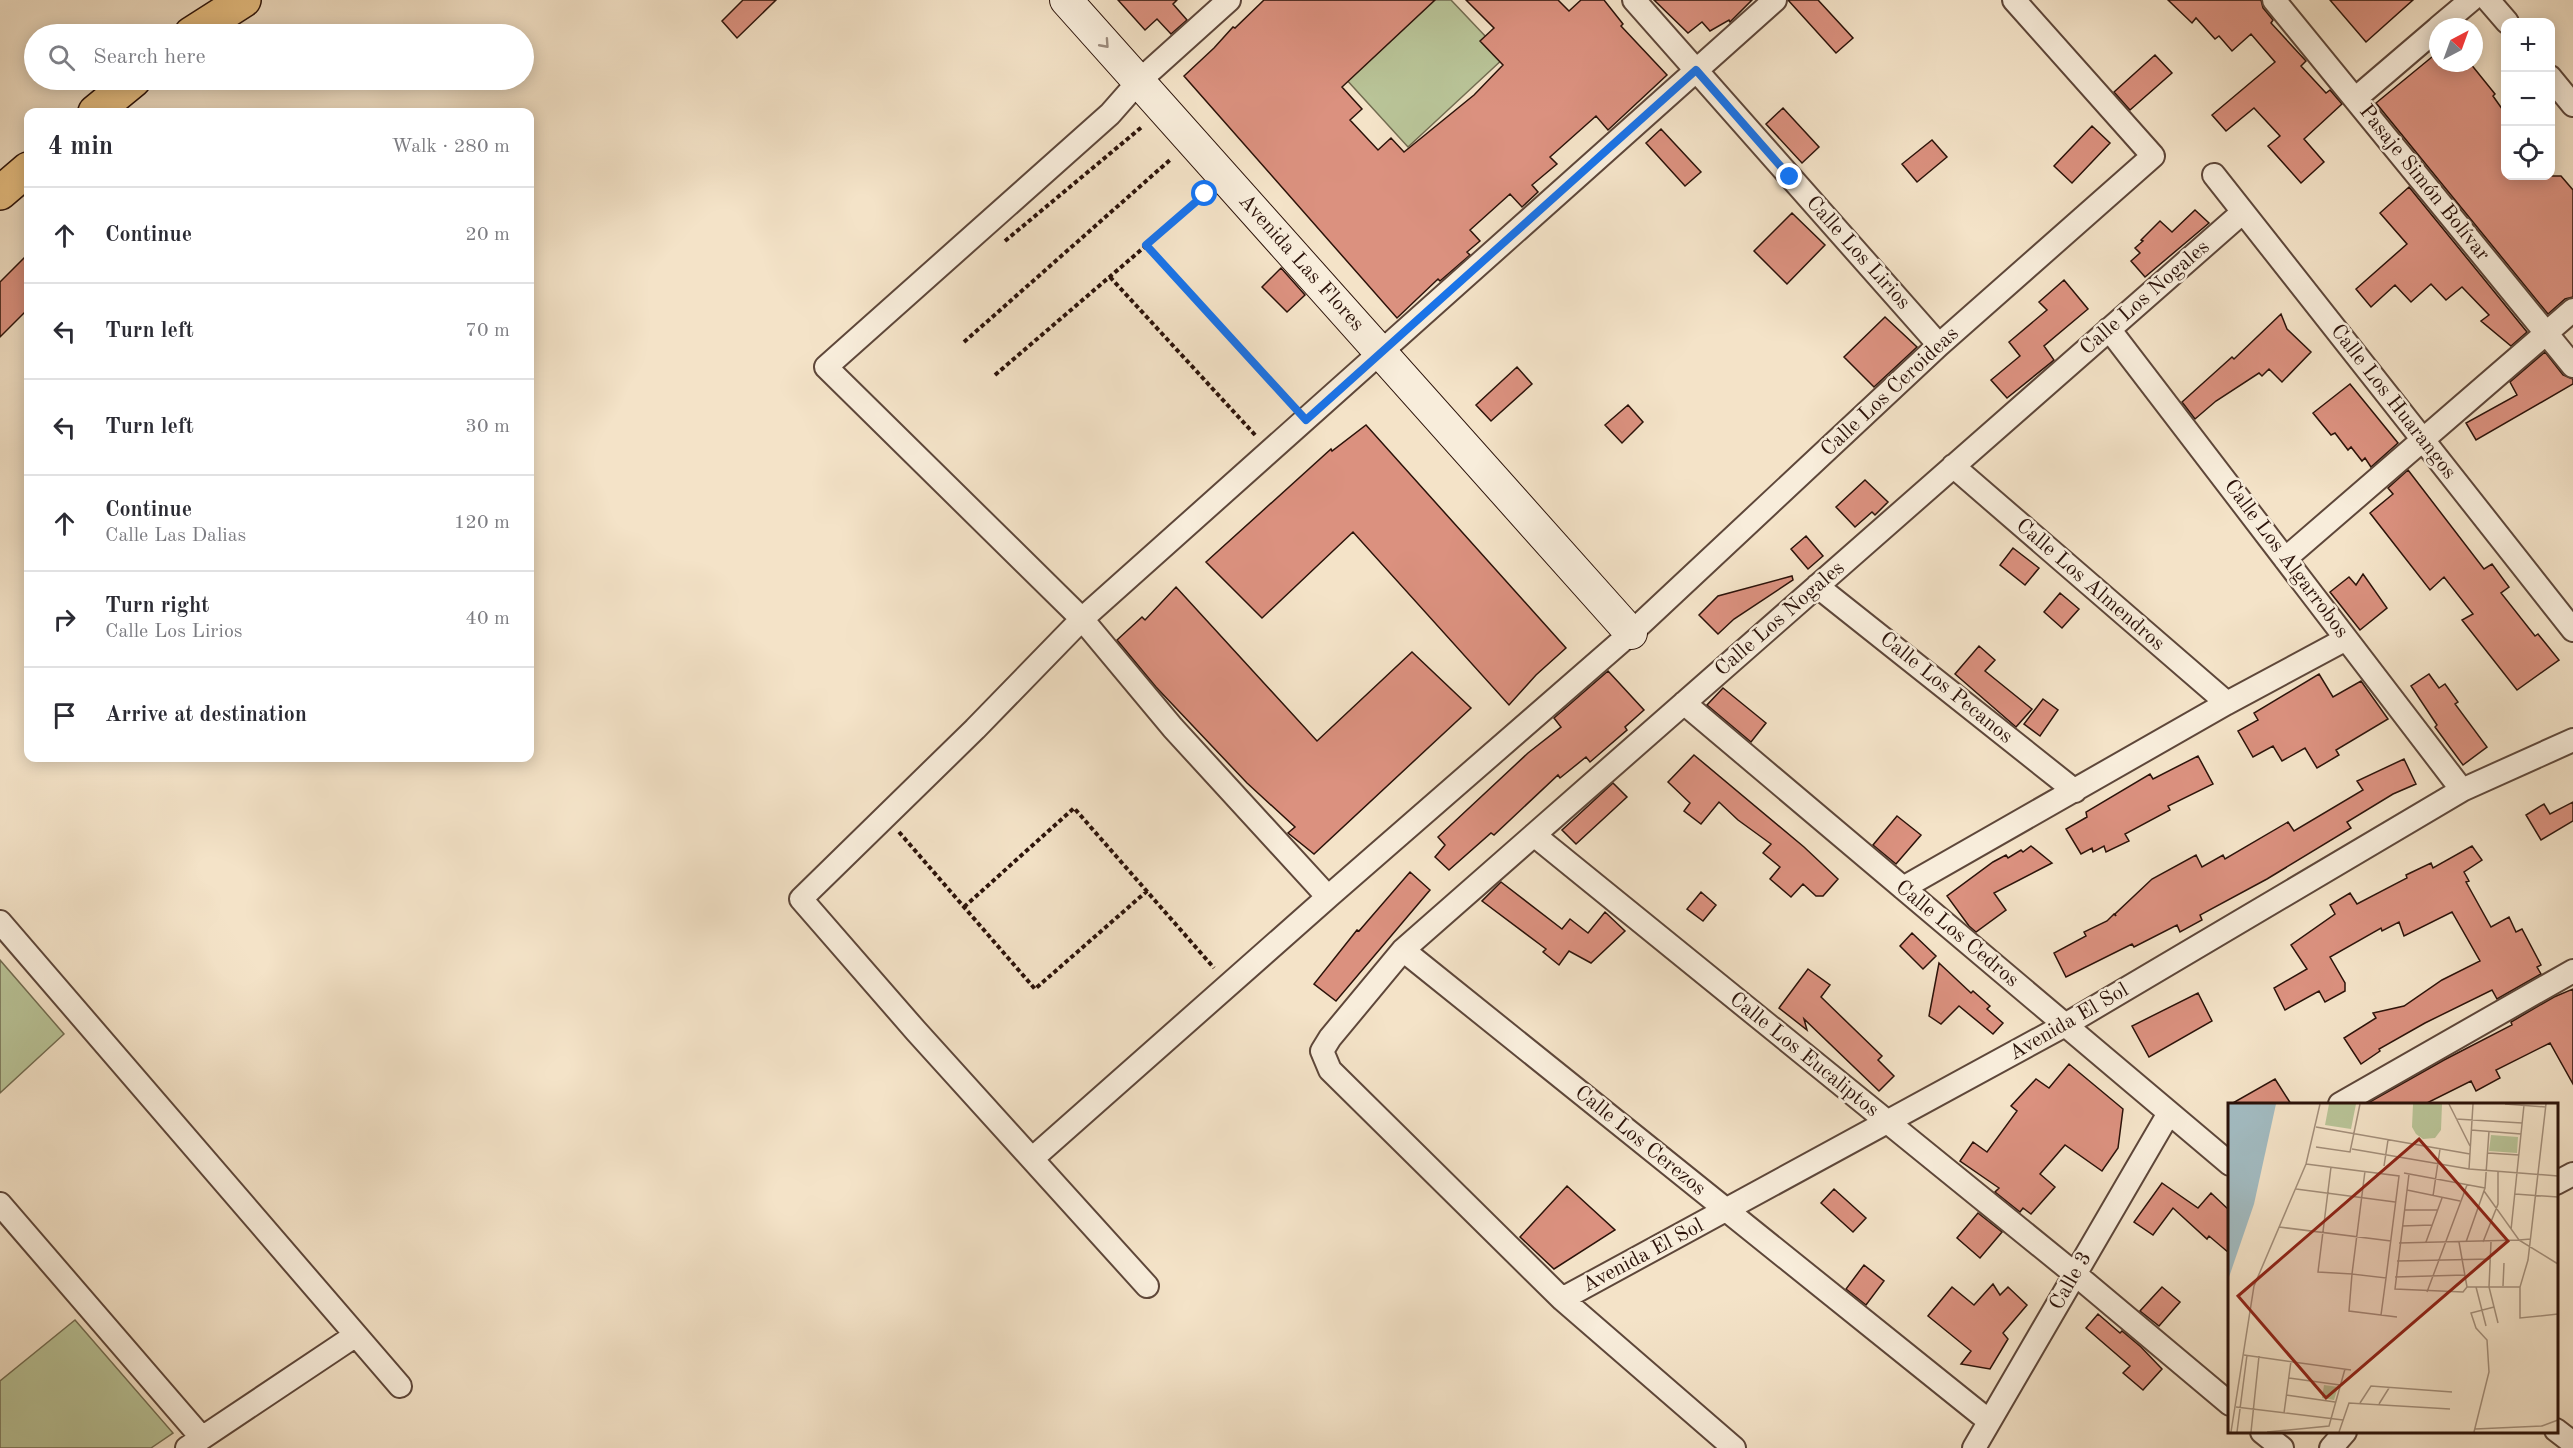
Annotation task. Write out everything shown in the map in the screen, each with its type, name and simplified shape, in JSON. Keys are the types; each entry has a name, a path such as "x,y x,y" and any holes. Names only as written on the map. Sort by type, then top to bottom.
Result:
{"main road":[{"path":"207,24 244,0"},
{"path":"100,108 122,90"},
{"path":"0,193 24,172"}],"street":[{"name":"Avenida Las Flores","path":"1066,0 1146,74 1638,627"},
{"name":"Avenida Las Flores","path":"1094,0 1146,74"},
{"path":"1229,0 1146,74 1110,114 825,367 1082,619 1173,728 1328,897"},
{"name":"Calle Los Lirios","path":"1634,0 1939,345"},
{"path":"1147,1286 916,1031 801,899 975,729 1082,619 1774,0"},
{"name":"Calle Los Ceroideas","path":"1033,1158 1638,627 1939,345 2153,156 2014,0"},
{"name":"Pasaje Simón Bolívar","path":"2274,0 2573,366"},
{"path":"2450,18 2471,0"},
{"path":"2488,0 2503,18"},
{"path":"2355,99 2429,36"},
{"path":"2555,83 2573,105"},
{"name":"Calle Los Huarangos","path":"2214,175 2573,630"},
{"name":"Calle Los Nogales","path":"1562,1299 1330,1070 1322,1051 1330,1038 1403,950 2243,212"},
{"path":"2285,559 2573,310"},
{"name":"Calle Los Algarrobos","path":"2109,329 2462,790"},
{"name":"Calle Los Almendros","path":"1953,466 2227,703"},
{"name":"Calle Los Pecanos","path":"1817,586 2075,791"},
{"path":"1903,888 2227,703 2346,639"},
{"name":"Calle Los Cedros","path":"1684,703 2228,1163"},
{"name":"Avenida El Sol","path":"1562,1299 1889,1123 2065,1025 2462,790 2573,740"},
{"name":"Calle Los Eucaliptos","path":"1534,836 2075,1274 2228,1403"},
{"path":"0,922 400,1386"},
{"name":"Calle Los Cerezos","path":"1403,950 1989,1421"},
{"path":"2342,1103 2573,971"},
{"name":"Calle 3","path":"1974,1448 2169,1113"},
{"path":"2558,1182 2573,1174"},
{"path":"0,1204 195,1443 356,1335"},
{"path":"1562,1299 1734,1448"},
{"path":"2558,1432 2573,1443"},
{"path":"2264,1433 2282,1448"},
{"path":"2331,1448 2343,1433"}],"path":[{"path":"1002,244 1142,124"},
{"path":"964,342 1172,158"},
{"path":"995,375 1205,194"},
{"path":"1146,245 1306,420"},
{"path":"1110,277 1271,452"},
{"path":"964,907 1074,808 1229,985"},
{"path":"884,816 1035,989 1147,891"}],"green space":[{"path":"1434,0 1451,0 1505,57 1408,147 1345,78"},
{"path":"0,960 64,1034 0,1093"},
{"path":"75,1320 173,1433 151,1448 0,1448 0,1381"}],"building":[{"path":"743,0 776,0 737,38 722,21"},
{"path":"1118,0 1177,0 1173,4 1187,20 1171,34 1157,19 1145,30"},
{"path":"1264,0 1435,0 1342,87 1362,109 1350,120 1378,150 1391,138 1404,152 1474,95 1503,65 1480,41 1494,28 1466,0 1558,0 1569,11 1581,0 1604,0 1623,24 1621,26 1667,75 1608,130 1596,116 1550,157 1557,164 1532,185 1538,192 1522,207 1510,194 1470,230 1480,241 1467,252 1470,255 1440,281 1438,279 1397,318 1184,76"},
{"path":"1654,0 1752,0 1730,22 1729,20 1710,31 1702,22 1688,33"},
{"path":"1788,0 1818,0 1853,38 1836,53"},
{"path":"2168,0 2261,0 2263,8 2273,20 2271,23 2306,61 2301,66 2326,93 2330,90 2342,104 2304,139 2324,162 2301,183 2268,146 2280,136 2254,108 2226,131 2212,115 2275,62 2251,34 2232,51 2219,36 2215,39 2196,18 2192,23"},
{"path":"2330,0 2413,0 2366,42"},
{"path":"2155,55 2172,73 2130,110 2114,92"},
{"path":"2429,59 2429,72 2477,72 2495,94 2493,96 2501,107 2501,180 2555,180 2555,176 2561,176 2573,190 2573,297 2565,299 2548,314 2376,103"},
{"path":"1783,108 1819,147 1802,163 1766,124"},
{"path":"2092,126 2110,143 2072,183 2054,166"},
{"path":"1661,129 1701,172 1685,186 1646,143"},
{"path":"1932,140 1947,157 1917,182 1902,164"},
{"path":"2409,187 2527,332 2511,346 2481,321 2489,315 2462,287 2446,300 2431,284 2411,302 2395,285 2371,307 2356,289 2407,244 2380,213"},
{"path":"2195,210 2209,223 2145,277 2131,261 2140,253 2135,248 2160,221 2172,232"},
{"path":"1792,213 1825,245 1787,284 1754,251"},
{"path":"24,258 24,313 0,337 0,282"},
{"path":"1281,268 1305,295 1287,312 1262,287"},
{"path":"2064,280 2088,309 2044,346 2054,360 2007,398 1991,380 2020,356 2009,342 2047,310 2039,302"},
{"path":"2281,314 2287,329 2311,352 2282,382 2269,369 2262,376 2259,373 2216,401 2195,419 2182,402 2232,357 2234,359"},
{"path":"1885,317 1917,347 1874,387 1844,357"},
{"path":"2545,352 2563,375 2573,379 2573,384 2476,440 2466,423 2517,395 2510,382"},
{"path":"1517,367 1532,384 1491,421 1476,405"},
{"path":"2350,384 2398,443 2371,467 2365,458 2362,461 2351,447 2348,450 2335,433 2331,435 2313,413"},
{"path":"1628,405 1643,422 1622,443 1605,425"},
{"path":"1366,425 1566,648 1536,675 1509,705 1353,532 1262,618 1206,562 1331,449 1332,451"},
{"path":"2408,470 2484,569 2492,564 2509,587 2501,593 2535,636 2538,634 2559,660 2517,690 2462,620 2473,614 2444,577 2430,590 2370,513 2393,494 2388,488"},
{"path":"1865,480 1888,502 1875,515 1872,512 1855,527 1836,507"},
{"path":"1806,536 1823,556 1808,569 1791,549"},
{"path":"2013,548 2039,568 2025,585 2000,565"},
{"path":"2363,574 2387,608 2360,630 2330,592 2349,577 2356,585"},
{"path":"1792,576 1793,580 1734,619 1718,634 1699,615 1718,596"},
{"path":"1176,587 1317,741 1412,652 1471,708 1314,854 1288,833 1295,827 1247,783 1156,687 1117,640 1142,617 1145,620"},
{"path":"2060,593 2079,609 2062,628 2044,612"},
{"path":"1979,646 1995,660 1985,671 2032,709 2016,727 1955,674"},
{"path":"1608,671 1644,710 1625,727 1627,730 1590,762 1586,757 1560,778 1558,775 1494,835 1491,833 1449,870 1435,857 1445,845 1438,837 1528,753 1561,727 1554,718"},
{"path":"2319,674 2333,697 2361,681 2388,719 2336,750 2339,755 2317,768 2305,748 2282,761 2273,746 2253,757 2238,731 2258,720 2254,713"},
{"path":"2429,674 2439,688 2445,684 2458,702 2455,704 2487,747 2463,765 2435,727 2437,725 2411,686"},
{"path":"1723,688 1766,723 1751,742 1707,705"},
{"path":"2043,699 2058,710 2040,736 2024,724"},
{"path":"1694,755 1804,847 1838,879 1823,896 1816,896 1803,884 1791,897 1770,879 1780,867 1763,853 1771,844 1738,820 1719,802 1701,824 1684,811 1690,803 1668,782"},
{"path":"2198,756 2213,784 2168,806 2170,810 2125,834 2129,841 2106,852 2104,846 2093,852 2092,848 2081,854 2066,829 2087,817 2086,812 2150,774 2153,779"},
{"path":"2404,759 2416,784 2393,794 2347,822 2351,828 2267,879 2200,915 2202,920 2180,932 2177,925 2134,947 2132,944 2066,977 2054,953 2086,936 2084,932 2107,921 2114,914 2116,916 2115,914 2152,879 2196,855 2202,867 2223,855 2225,859 2288,822 2294,831 2363,790 2357,781"},
{"path":"1613,783 1627,797 1576,844 1562,830"},
{"path":"2573,802 2573,821 2541,840 2526,815 2544,804 2550,814"},
{"path":"1897,816 1921,835 1896,864 1873,845"},
{"path":"2031,846 2052,863 1994,893 2006,910 1976,932 1947,896 1993,862 2006,855 2008,858 2021,850 2023,852"},
{"path":"2472,846 2482,860 2464,872 2469,881 2466,882 2491,927 2509,917 2516,932 2522,929 2541,965 2537,967 2541,974 2497,999 2492,990 2425,1023 2379,1049 2380,1051 2361,1064 2344,1038 2376,1018 2373,1013 2404,1006 2442,980 2480,961 2452,912 2404,936 2399,922 2382,931 2381,928 2330,957 2345,983 2345,991 2325,1002 2319,991 2285,1010 2274,988 2307,969 2291,945 2335,914 2330,905 2350,893 2357,904 2407,878 2406,875 2431,863 2433,868"},
{"path":"1410,872 1430,890 1336,1001 1314,984 1357,930 1359,931"},
{"path":"1501,882 1562,929 1570,919 1588,933 1605,912 1625,931 1591,963 1569,951 1559,965 1543,952 1546,949 1482,901"},
{"path":"1701,892 1716,905 1703,921 1687,909"},
{"path":"1912,933 1936,956 1923,969 1900,946"},
{"path":"1939,963 1971,993 1973,991 1990,1006 1987,1009 2003,1023 1993,1034 1959,1006 1941,1024 1929,1016"},
{"path":"1808,969 1830,985 1821,997 1882,1056 1878,1060 1894,1076 1879,1091 1804,1019 1807,1030 1779,1008"},
{"path":"2573,989 2573,1084 2550,1043 2496,1070 2500,1078 2476,1091 2471,1081 2427,1103 2368,1103 2512,1025 2511,1022 2554,997"},
{"path":"2198,993 2212,1021 2149,1057 2132,1026"},
{"path":"2069,1064 2123,1109 2118,1148 2102,1171 2065,1145 2040,1174 2055,1187 2031,1214 2023,1208 2020,1212 1995,1192 1999,1188 1960,1161 1973,1142 1987,1152 2017,1111 2011,1106 2036,1079 2049,1088"},
{"path":"2275,1079 2290,1103 2233,1103"},
{"path":"2162,1183 2198,1208 2211,1193 2228,1209 2228,1252 2209,1236 2207,1239 2173,1208 2153,1235 2134,1222"},
{"path":"1567,1186 1615,1230 1554,1269 1520,1237"},
{"path":"1834,1189 1866,1218 1853,1232 1821,1203"},
{"path":"1978,1213 2002,1232 1980,1258 1957,1238"},
{"path":"1864,1265 1884,1281 1866,1305 1846,1289"},
{"path":"1993,1284 2000,1295 2008,1287 2027,1305 2003,1333 2008,1339 1990,1369 1961,1364 1971,1351 1928,1316 1952,1287 1974,1305"},
{"path":"2162,1287 2180,1302 2159,1326 2140,1311"},
{"path":"2098,1314 2141,1347 2162,1369 2143,1390 2123,1373 2130,1366 2086,1328"}],"route":[{"path":"1205,194 1146,245 1306,420 1696,70 1790,177"}]}
